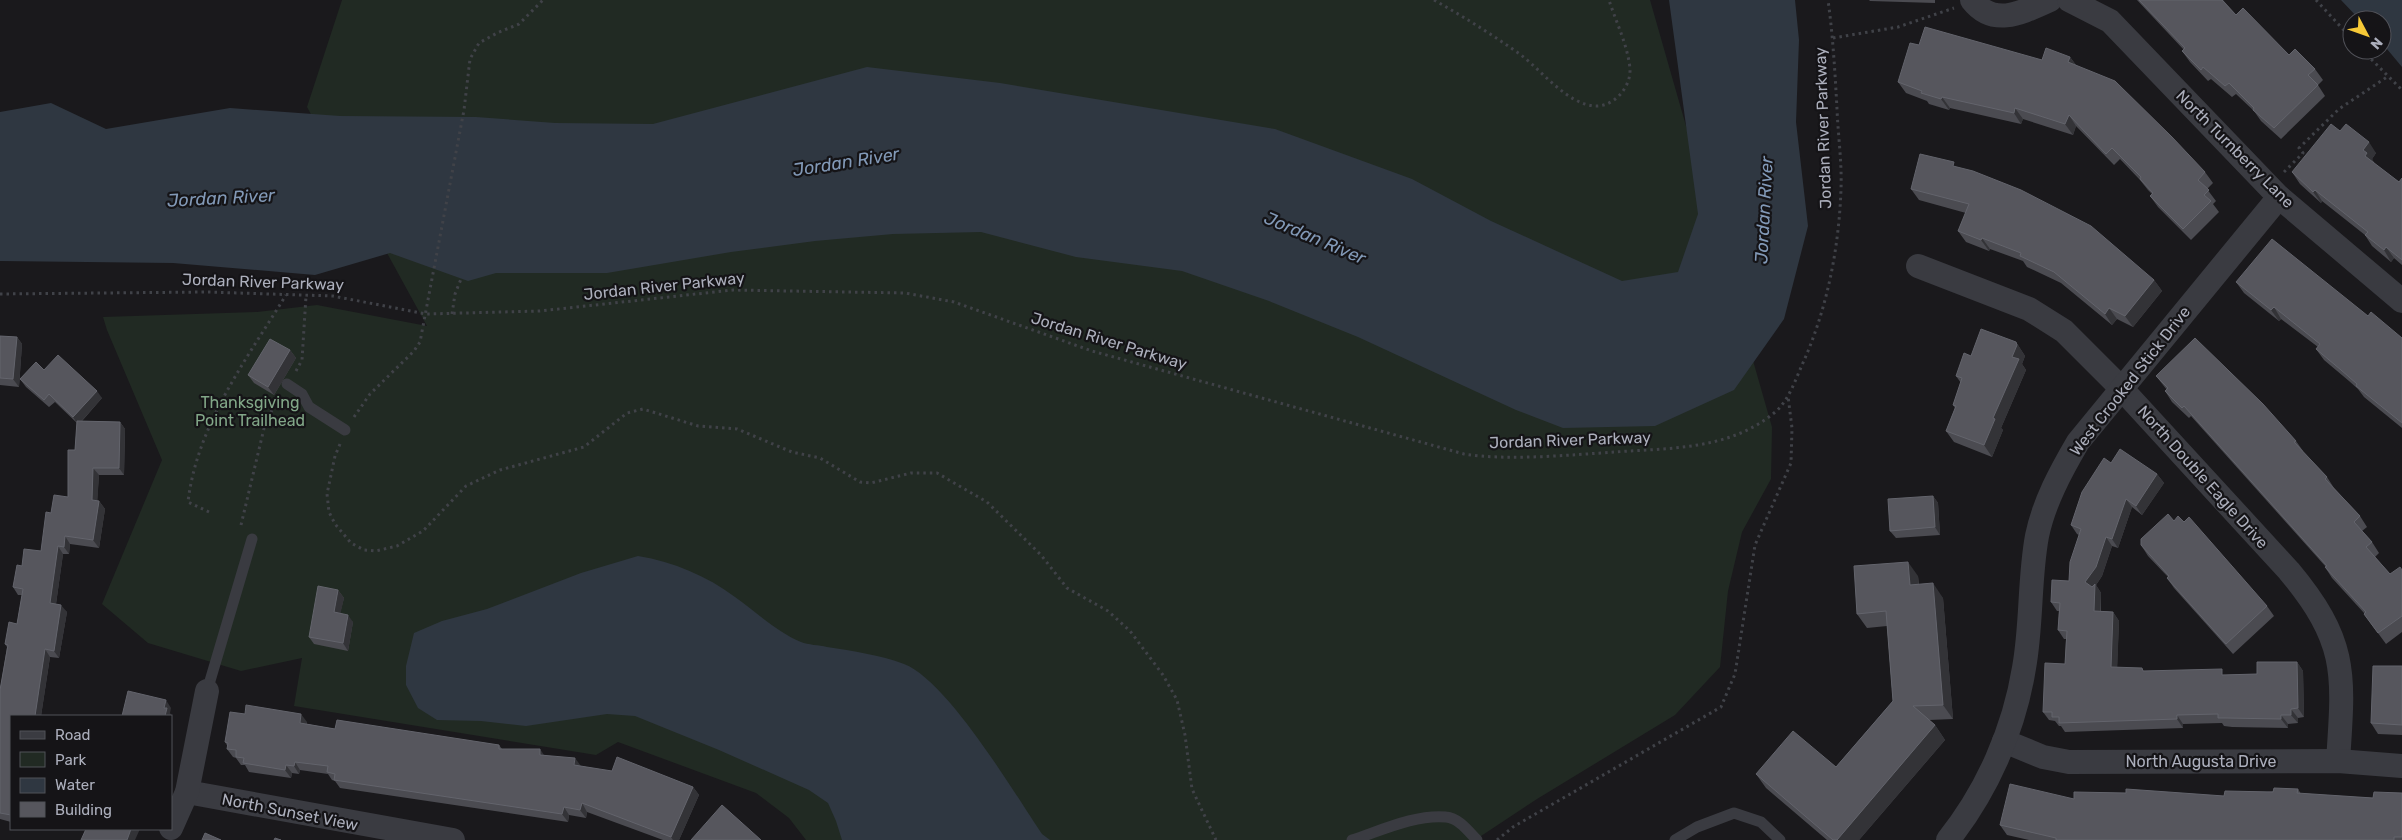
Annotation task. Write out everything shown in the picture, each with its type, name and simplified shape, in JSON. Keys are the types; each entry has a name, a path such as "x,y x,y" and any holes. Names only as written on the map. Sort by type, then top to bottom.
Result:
{"street":[{"path":"1964,4 1998,16 2022,12 2050,0"},
{"name":"North Turnberry Lane","path":"2069,0 2110,21 2275,192 2402,301"},
{"name":"West Crooked Stick Drive","path":"1948,840 1988,778 2004,741 2019,696 2025,666 2037,536 2048,501 2062,470 2078,442 2275,192"},
{"name":"North Double Eagle Drive","path":"1918,266 2003,298 2048,320 2064,331 2121,388 2309,594 2324,618 2339,656 2342,676 2338,760"},
{"path":"172,826 187,792 207,691"},
{"name":"North Augusta Drive","path":"2004,741 2043,757 2069,762 2338,760 2402,766"},
{"name":"North Sunset View","path":"187,792 368,834 452,840"}],"lane":[{"path":"287,384 302,394 309,407 346,430"},
{"path":"207,691 252,539"},
{"path":"1675,840 1697,827 1734,813 1761,822 1780,840"},
{"path":"1352,840 1418,820 1448,817 1461,823 1477,840"}],"path":[{"path":"543,0 519,24 479,43 470,59 464,110 422,336 414,351 370,394 346,430 335,456 328,494 329,512 335,524 350,543 364,550 376,551 396,546 423,531 466,486 500,470 584,446 627,413 643,409 698,426 737,429 792,452 820,458 860,482 871,482 911,473 938,473 987,502 1040,555 1067,588 1118,618 1152,660 1176,700 1185,735 1192,789 1216,840"},
{"path":"1434,0 1522,56 1571,98 1595,106 1610,101 1622,94 1628,84 1630,69 1609,0"},
{"name":"Jordan River Parkway","path":"0,294 107,291 287,295 350,298 426,314 540,311 733,290 883,292 923,295 968,306 1092,351 1139,365 1481,457 1607,452 1706,444 1746,431 1774,413 1788,395 1814,337 1825,303 1836,238 1841,188 1833,38 1828,0"},
{"path":"2316,0 2342,28"},
{"path":"1833,38 1898,27 1964,4"},
{"path":"2371,60 2402,90"},
{"path":"2275,192 2303,153 2299,148 2339,109 2387,77"},
{"path":"452,314 455,294 461,279"},
{"path":"209,512 188,502 191,473 204,439 225,395 287,295"},
{"path":"242,525 266,420 302,360 306,296"},
{"path":"1496,840 1514,827 1721,707 1735,674 1754,545 1791,463 1792,428 1788,395"}],"green space":[{"name":"Thanksgiving Point Trailhead","path":"342,0 1650,0 1772,427 1771,479 1742,532 1728,591 1720,667 1675,715 1537,799 1475,840 806,840 789,818 756,793 618,742 596,755 294,706 302,658 241,671 148,643 102,604 162,460 103,317 257,312 317,305 427,326 307,107"}],"water":[{"name":"Jordan River","path":"1669,0 1795,0 1799,40 1796,122 1808,226 1784,319 1734,390 1655,426 1563,428 1516,410 1358,337 1269,301 1182,271 1076,257 981,232 893,234 815,241 731,252 607,273 496,273 468,281 390,253 315,275 173,263 0,261 0,112 51,103 106,129 230,108 340,116 476,117 555,123 653,124 867,67 1000,83 1275,129 1412,179 1491,221 1622,281 1678,272 1698,214"},
{"path":"2341,0 2402,0 2402,67 2392,55 2392,10 2350,10"},
{"path":"638,556 677,566 701,576 724,589 775,627 801,642 886,658 904,664 921,675 960,714 1042,834 1050,840 842,840 828,803 809,790 719,750 635,716 607,714 526,726 481,721 437,720 418,708 406,685 406,666 414,633 442,621 487,609 581,573"}],"building":[{"path":"2139,0 2222,0 2236,15 2243,8 2289,55 2295,49 2315,69 2308,75 2318,85 2274,128 2253,110 2254,108 2229,83 2225,86 2203,67 2201,70 2182,51 2185,48"},
{"path":"1925,27 2042,60 2046,48 2070,57 2068,62 2115,81 2205,172 2198,180 2209,190 2204,195 2211,201 2183,229 2150,196 2153,193 2140,179 2141,177 2112,148 2106,154 2069,115 2065,124 2015,108 2014,113 1942,97 1941,99 1921,93 1922,91 1898,82 1910,43 1919,45"},
{"path":"2331,124 2340,131 2346,124 2369,142 2363,150 2367,153 2365,156 2399,182 2402,178 2402,260 2386,247 2384,250 2365,235 2368,232 2315,190 2313,192 2292,172"},
{"path":"1920,154 1954,162 1953,166 1973,171 2021,190 2091,226 2154,280 2125,316 2109,308 2105,314 2054,272 2020,256 2021,253 1958,231 1969,204 1911,189"},
{"path":"2272,239 2368,316 2371,312 2402,338 2402,423 2356,386 2357,384 2316,349 2320,344 2274,307 2271,310 2236,282"},
{"path":"1981,329 2016,342 2017,345 2012,357 2019,359 1993,418 1995,419 1984,445 1946,431 1956,406 1953,405 1962,378 1956,376 1964,353 1971,356"},
{"path":"0,336 17,337 13,379 0,378"},
{"path":"2195,338 2263,404 2296,441 2294,442 2327,477 2325,479 2360,516 2354,522 2372,542 2366,547 2390,574 2400,567 2402,570 2402,616 2378,633 2364,614 2366,612 2325,567 2327,566 2184,406 2182,408 2165,391 2168,388 2156,376"},
{"path":"270,339 290,350 268,387 248,375"},
{"path":"58,355 97,391 73,417 49,394 44,400 20,379 36,362 44,370"},
{"path":"77,421 120,422 119,468 93,468 92,500 99,501 93,540 65,536 64,547 58,546 50,603 61,605 54,651 45,649 35,715 10,715 10,815 0,813 0,690 8,645 5,644 9,622 17,624 23,589 13,587 17,565 22,566 24,549 41,551 46,512 51,513 54,495 68,497 68,450 75,450"},
{"path":"2120,449 2157,474 2136,506 2126,499 2112,539 2106,537 2096,567 2085,582 2092,587 2095,584 2094,611 2113,612 2111,667 2142,668 2143,671 2222,669 2222,675 2257,674 2257,662 2297,662 2298,708 2291,709 2291,715 2281,715 2281,719 2218,718 2218,714 2177,715 2177,719 2059,723 2059,717 2052,717 2052,712 2043,712 2045,663 2065,664 2067,631 2058,630 2060,603 2051,602 2052,580 2069,581 2070,562 2081,529 2071,525 2082,492 2104,458 2111,463"},
{"path":"1933,496 1935,527 1890,531 1888,499"},
{"path":"2168,514 2174,521 2178,516 2184,522 2189,517 2267,606 2226,644 2167,578 2169,576 2141,545 2141,539"},
{"path":"1908,562 1910,585 1933,583 1943,705 1913,706 1935,725 1837,840 1833,840 1756,774 1793,731 1836,767 1893,701 1886,611 1857,614 1854,566"},
{"path":"318,586 338,590 334,612 348,615 343,643 309,637"},
{"path":"2373,666 2402,666 2402,725 2371,723"},
{"path":"128,691 166,700 164,708 167,708 165,715 122,715"},
{"path":"246,705 301,714 300,723 335,729 337,720 499,745 499,749 540,749 540,755 575,758 574,765 612,771 617,757 693,787 671,837 582,803 580,810 564,807 562,814 334,780 335,774 327,772 328,766 295,762 294,766 286,765 285,770 243,763 244,758 236,757 236,750 227,749 228,743 225,742 230,712 245,714"},
{"path":"2010,784 2074,799 2074,792 2126,793 2126,789 2224,796 2225,791 2273,792 2274,788 2298,789 2297,793 2373,798 2374,792 2402,793 2402,837 2394,837 2394,840 2056,840 2056,838 2000,825"},
{"path":"722,805 761,840 691,840"},
{"path":"86,830 131,830 127,840 81,840"},
{"path":"205,833 221,840 202,840"}]}
